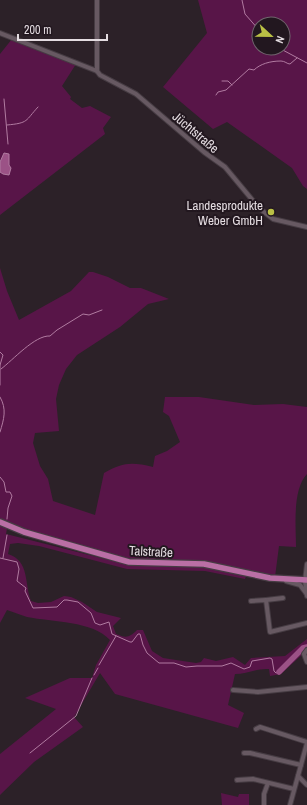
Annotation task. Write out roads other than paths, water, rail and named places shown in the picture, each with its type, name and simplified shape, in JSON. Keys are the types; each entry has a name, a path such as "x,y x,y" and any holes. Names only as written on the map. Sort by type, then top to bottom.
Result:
{"main road":[{"name":"Talstraße","path":"0,522 24,532 129,562 204,564 282,580 306,581"}],"street":[{"path":"97,0 97,71"},
{"name":"Jüchtstraße","path":"0,33 97,71 136,94 204,152 225,167 259,208 273,219 307,227"},
{"path":"307,564 307,596"},
{"path":"282,580 300,585 307,596"},
{"path":"252,601 283,598"},
{"path":"266,600 270,632 307,623"},
{"path":"306,652 307,662"},
{"path":"233,690 258,692 307,687"},
{"path":"256,729 260,727 307,742 290,805"},
{"path":"244,753 250,753 301,765"},
{"path":"298,776 307,785"},
{"path":"237,780 253,779 294,789"},
{"path":"264,805 264,794 268,783"}],"waterway":[{"path":"242,0 245,14 251,21"},
{"path":"291,54 307,63"},
{"path":"216,95 218,92 226,90 249,69 254,70 266,63 273,62 282,61 290,64 297,58"},
{"path":"222,81 228,81 232,85"},
{"path":"4,99 8,144"},
{"path":"7,125 23,122 38,107"},
{"path":"1,369 38,339 50,336 83,314 89,315 102,310"},
{"path":"0,352 3,355 0,365"},
{"path":"0,365 0,385"},
{"path":"0,397 4,406 4,418 0,432"},
{"path":"0,477 4,482 6,492 10,492 12,496 8,508 7,519"},
{"path":"3,558 7,535"},
{"path":"0,558 17,562 19,569 17,581 26,588 25,591 33,608 57,607 64,600 78,602 91,613 95,623 100,625 109,622 112,634 130,642 132,642 138,634 140,634 147,653 159,663 174,663 186,667 222,666 231,663 244,669 250,667 252,661 270,658 272,659 274,671 276,673 279,672"},
{"path":"99,665 116,636"},
{"path":"279,672 303,648 307,647"},
{"path":"94,675 98,668"},
{"path":"30,753 76,716 92,678"}],"place":[{"name":"Landesprodukte Weber GmbH","path":"271,212"}]}
